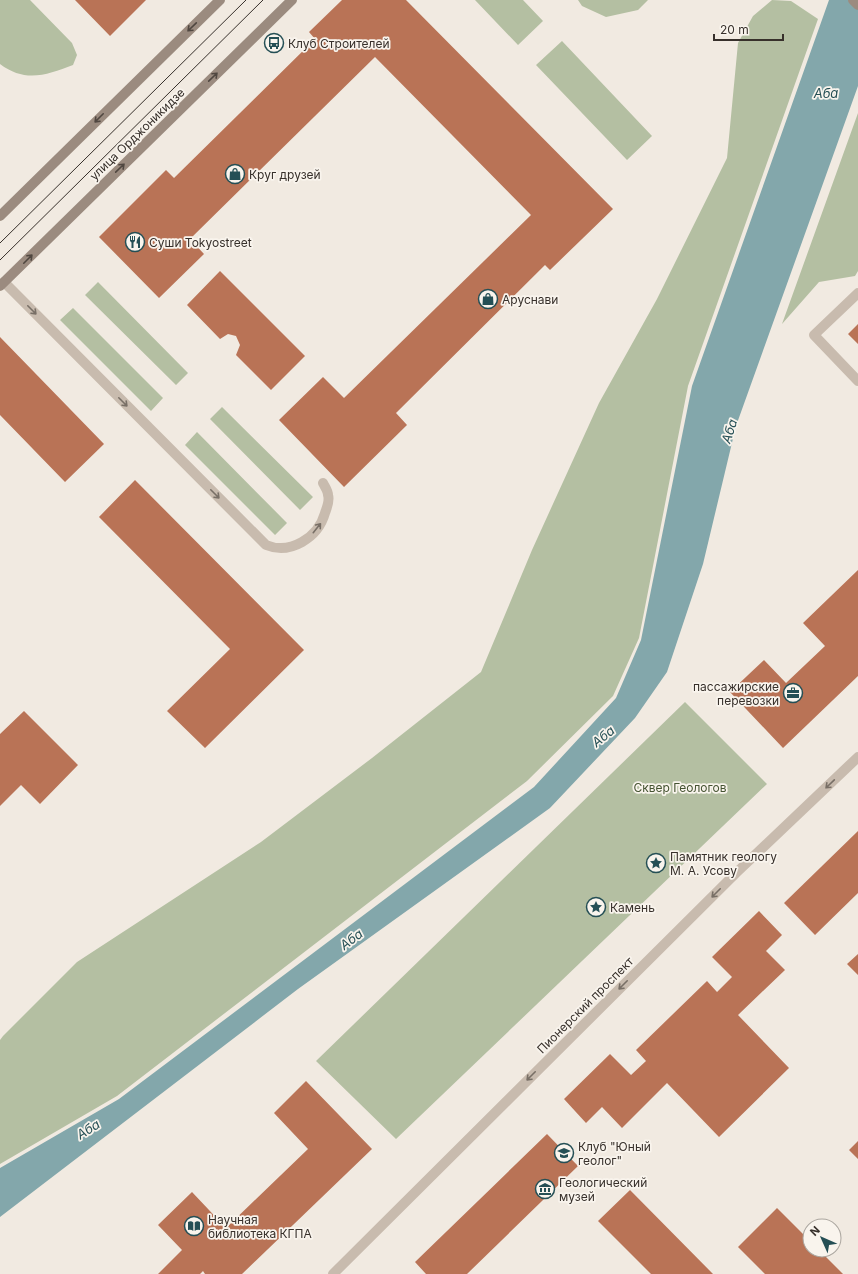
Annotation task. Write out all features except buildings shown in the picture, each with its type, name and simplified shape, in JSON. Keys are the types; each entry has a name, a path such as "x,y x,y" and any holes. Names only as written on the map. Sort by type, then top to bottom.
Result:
{"main road":[{"path":"0,216 220,0"},
{"name":"улица Орджоникидзе","path":"2,284 292,0"},
{"path":"853,0 858,5"}],"street":[{"path":"2,284 266,545 274,548 296,546 312,534 323,520 329,503 328,494 323,483"},
{"path":"858,293 814,335 858,381"},
{"name":"Пионерский проспект","path":"333,1274 730,879 858,757"}],"green space":[{"path":"0,0 30,0 72,43 77,55 73,65 45,74 27,75 18,74 0,64"},
{"path":"475,0 523,0 543,21 518,45"},
{"path":"578,0 648,0 638,10 606,17 582,6"},
{"path":"772,0 791,1 818,19 688,386 639,638 613,696 527,781 117,1096 0,1164 0,1040 3,1036 77,962 261,842 372,758 481,672 532,550 599,403 657,299 727,158 738,43 753,16"},
{"path":"562,41 652,136 627,160 536,65"},
{"path":"858,113 858,271 855,276 819,282 782,324"},
{"path":"98,282 188,373 176,385 85,295"},
{"path":"73,308 163,398 151,411 60,320"},
{"path":"222,407 313,497 300,510 210,419"},
{"path":"197,432 287,523 275,535 185,445"},
{"name":"Сквер Геологов","path":"685,702 767,784 396,1139 316,1061"}],"water":[{"name":"Аба","path":"829,0 858,0 858,86 736,426 703,564 667,672 635,718 550,808 298,989 0,1217 0,1168 119,1099 534,787 616,698 641,640 692,386"}],"tram line":[{"path":"0,243 246,0"},
{"path":"0,260 263,0"}],"place":[{"name":"Клуб Строителей","path":"274,43"},
{"name":"Круг друзей","path":"235,174"},
{"name":"Суши Tokyostreet","path":"135,242"},
{"name":"Аруснави","path":"488,299"},
{"name":"пассажирские перевозки","path":"793,693"},
{"name":"Памятник геологу М. А. Усову","path":"656,863"},
{"name":"Камень","path":"596,907"},
{"name":"Клуб \"Юный геолог\"","path":"564,1153"},
{"name":"Геологический музей","path":"545,1189"},
{"name":"Научная библиотека КГПА","path":"194,1226"}]}
